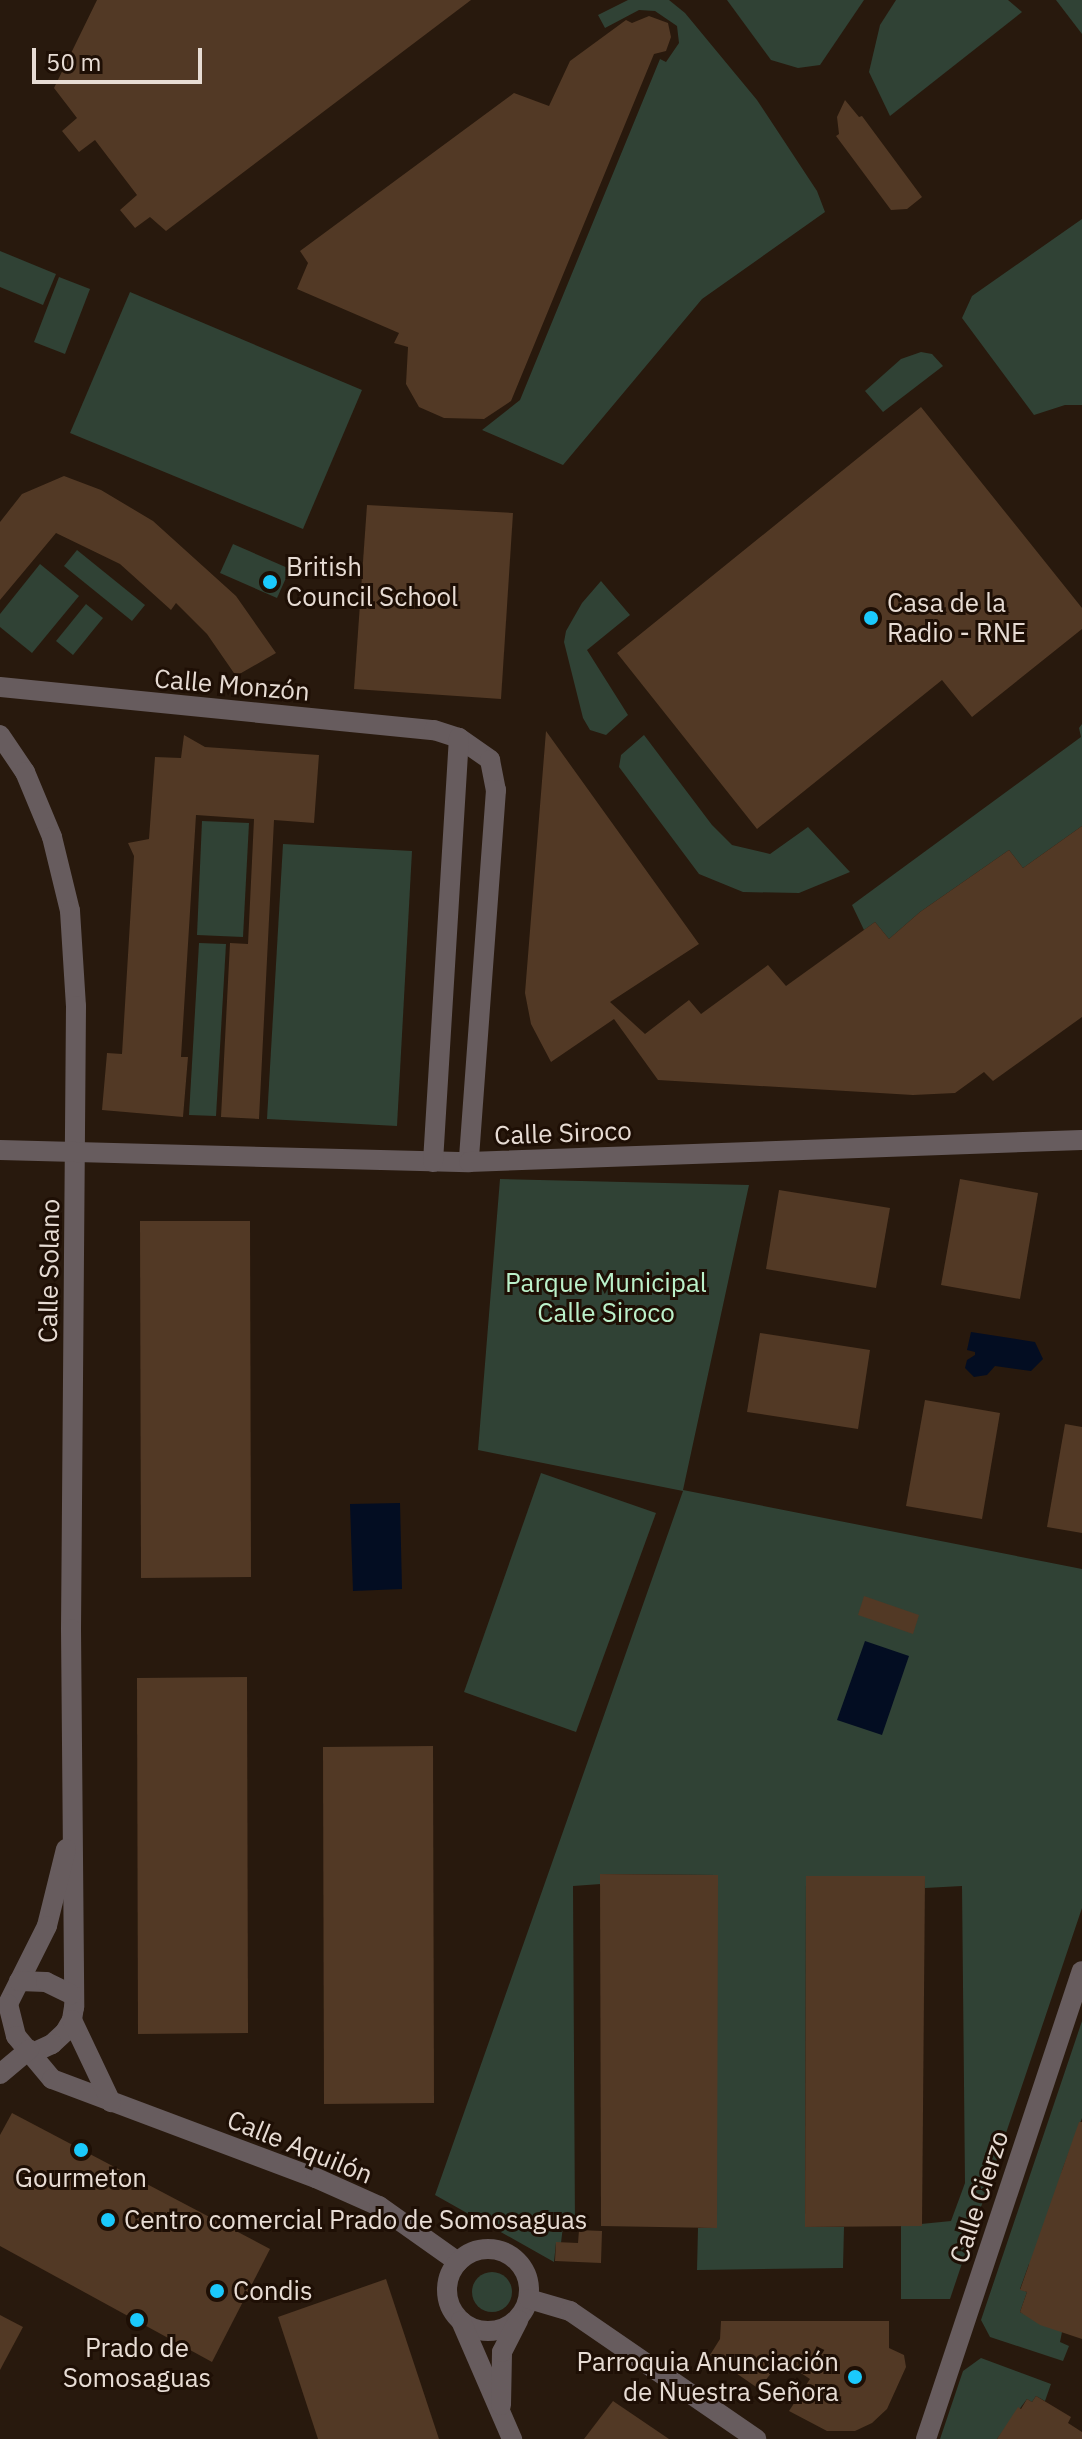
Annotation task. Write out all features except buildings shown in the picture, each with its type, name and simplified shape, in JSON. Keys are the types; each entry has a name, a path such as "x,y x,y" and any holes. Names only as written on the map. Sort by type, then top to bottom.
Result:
{"street":[{"name":"Calle Monzón","path":"0,687 434,730 459,738 490,760 496,790 469,1162"},
{"name":"Calle Solano","path":"0,735 25,772 52,837 70,911 76,1006 72,1824 76,1932 72,2020"},
{"path":"433,1162 459,738"},
{"name":"Calle Siroco","path":"0,1150 469,1162 1082,1140"},
{"name":"Calle Solano","path":"31,2052 16,2036 4,2012 47,1926 72,1824"},
{"name":"Calle Cierzo","path":"926,2439 1082,1971"},
{"path":"19,1981 46,1982 71,1994"},
{"path":"0,2074 31,2052 52,2044 72,2020 111,2102"},
{"name":"Calle Aquilón","path":"31,2052 52,2079 316,2178 379,2206 458,2262"},
{"path":"501,2409 502,2352 525,2307 526,2273 508,2254 481,2250 458,2262 451,2273 448,2299 461,2321 512,2439"},
{"path":"461,2321 485,2331 498,2330 525,2307 570,2311 756,2439"}],"green space":[{"path":"628,0 669,0 685,13 757,100 817,191 825,212 702,299 563,465 482,430 520,400 660,59 666,62 679,43 677,26 655,11 639,10 605,28 598,15"},
{"path":"727,0 864,0 820,65 798,68 771,60"},
{"path":"896,0 1008,0 1022,12 890,116 869,72 880,25"},
{"path":"1056,0 1082,0 1082,34"},
{"path":"1082,219 1082,405 1065,405 1034,415 962,318 972,296"},
{"path":"0,251 56,274 43,305 0,287"},
{"path":"59,277 90,289 65,354 34,342"},
{"path":"130,292 362,390 303,529 70,433"},
{"path":"921,352 932,354 943,366 883,412 865,391 901,359"},
{"path":"233,544 290,569 277,598 220,573"},
{"path":"77,550 145,605 132,621 64,566"},
{"path":"40,564 79,596 32,653 0,627 0,614"},
{"path":"601,581 630,615 587,650 628,715 606,735 590,730 583,718 564,642 566,631 582,603"},
{"path":"86,604 103,618 73,655 56,641"},
{"path":"1082,724 1082,826 1023,868 1009,850 920,912 889,939 875,922 864,930 852,905 1081,737 1079,728"},
{"path":"644,735 712,825 732,845 770,854 808,827 850,872 799,893 743,892 699,874 619,767 621,755"},
{"path":"202,821 249,823 243,937 197,935"},
{"path":"283,844 412,851 397,1126 267,1119"},
{"path":"199,943 226,944 216,1116 189,1115"},
{"name":"Parque Municipal Calle Siroco","path":"500,1179 749,1185 683,1490 1082,1569 1082,1908 950,2299 901,2299 901,2226 951,2221 965,2183 962,1886 925,1888 924,1876 806,1876 805,2227 844,2227 843,2268 697,2270 698,2228 717,2227 717,1875 601,1874 601,1884 573,1886 575,2226 563,2226 561,2243 556,2243 554,2262 435,2195 683,1491 478,1450"},
{"path":"541,1473 656,1513 576,1732 464,1692"},
{"path":"1082,2021 1082,2118 1063,2168 1036,2267 1029,2264 1020,2289 1027,2292 1020,2312 1062,2332 1060,2342 1069,2346 1063,2361 990,2337 981,2320"},
{"path":"492,2272 506,2278 512,2292 506,2306 492,2312 478,2306 472,2292 478,2278"},
{"path":"981,2358 1051,2384 1045,2401 1036,2396 1032,2402 1027,2399 997,2439 940,2439 963,2371"}],"water":[{"path":"971,1332 1035,1342 1043,1359 1031,1371 995,1366 987,1375 974,1377 965,1368 967,1360 975,1355 975,1352 967,1350"},
{"path":"400,1503 402,1589 353,1591 350,1504"},
{"path":"865,1641 909,1656 882,1735 837,1720"}],"place":[{"name":"British Council School","path":"270,582"},
{"name":"Casa de la Radio - RNE","path":"871,618"},
{"name":"Gourmeton","path":"81,2150"},
{"name":"Centro comercial Prado de Somosaguas","path":"108,2220"},
{"name":"Condis","path":"217,2291"},
{"name":"Prado de Somosaguas","path":"137,2320"},
{"name":"Parroquia Anunciación de Nuestra Señora","path":"855,2377"}]}
